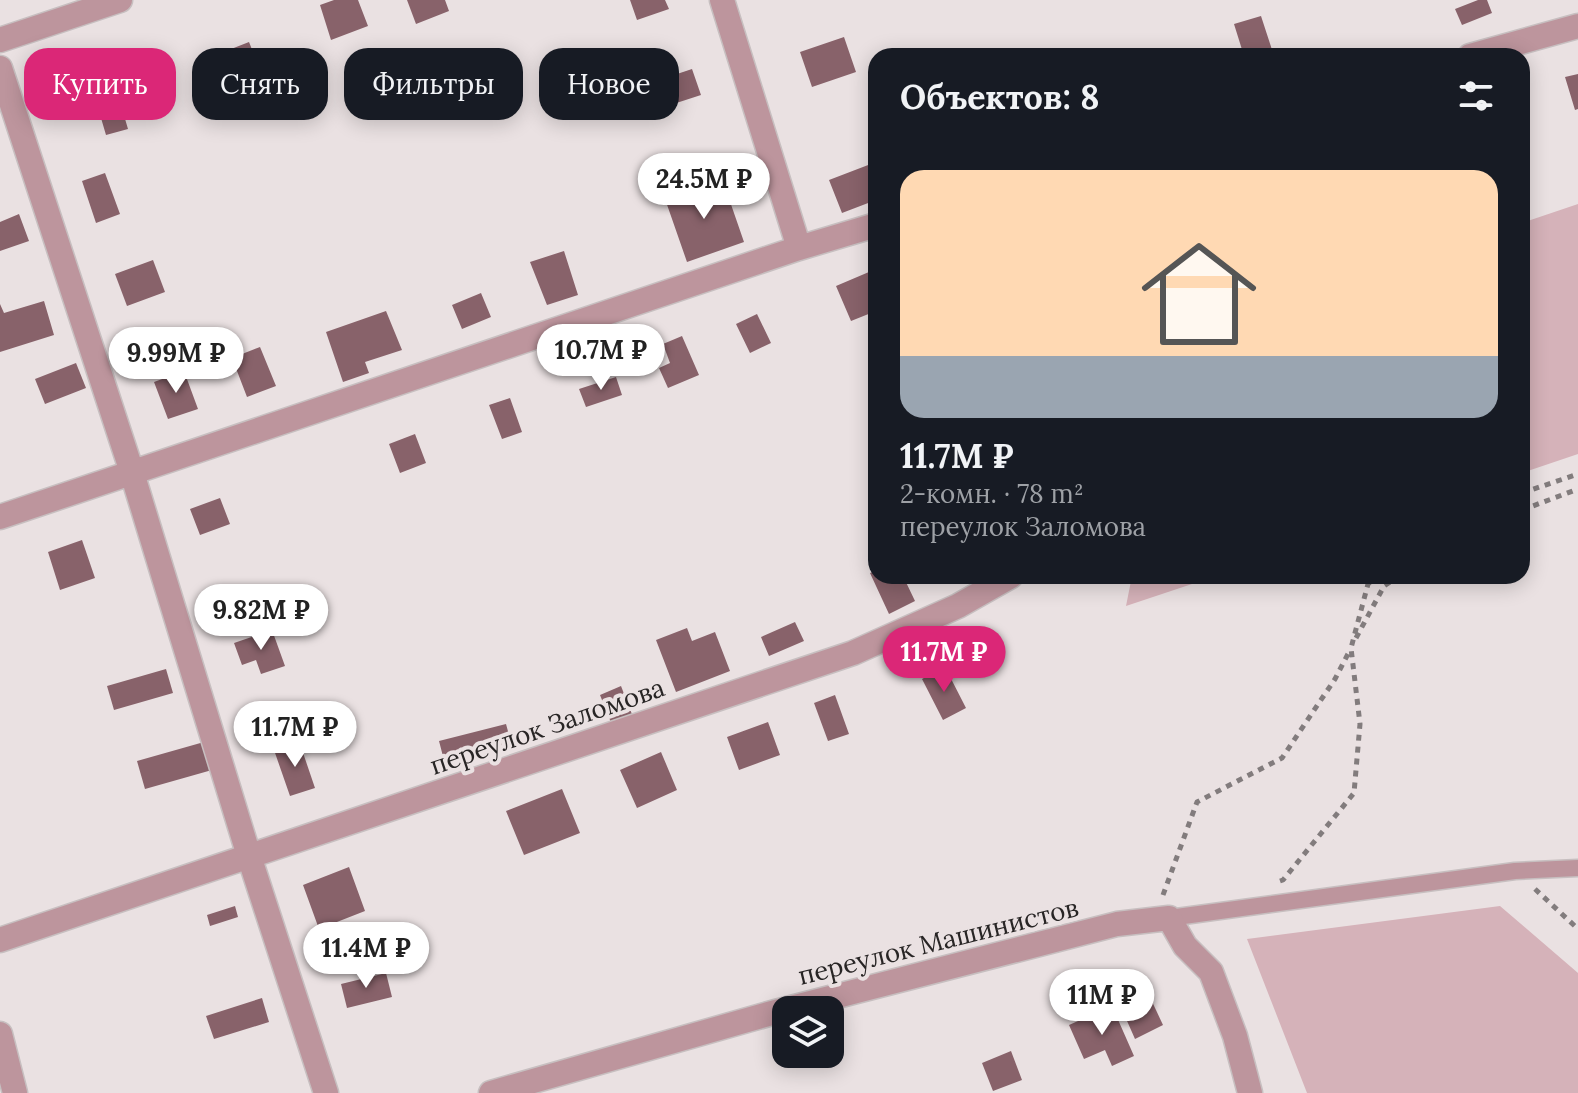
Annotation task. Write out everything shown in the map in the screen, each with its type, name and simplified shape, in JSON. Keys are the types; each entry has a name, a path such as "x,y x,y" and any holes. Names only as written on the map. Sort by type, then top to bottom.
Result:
{"street":[{"path":"0,40 120,0"},
{"path":"722,0 799,248"},
{"path":"1499,48 1578,26"},
{"path":"0,68 326,1093"},
{"path":"0,517 868,227"},
{"name":"переулок Заломова","path":"0,940 853,653 958,606 997,584"},
{"path":"1162,918 1211,972 1235,1036 1250,1093"},
{"name":"переулок Машинистов","path":"491,1093 779,1011 1117,924 1162,918"},
{"path":"0,1034 15,1093"}],"lane":[{"path":"1162,918 1515,871 1578,868"}],"path":[{"path":"1530,490 1578,474"},
{"path":"1530,507 1578,489"},
{"path":"1269,884 1283,880 1354,793 1360,724 1351,648 1368,584"},
{"path":"1162,918 1197,802 1282,758 1335,679 1387,584"},
{"path":"1515,871 1578,929"}],"shaded area":[{"path":"1578,204 1578,454 1530,470 1530,220"},
{"path":"1130,584 1192,584 1126,606"},
{"path":"1500,906 1578,973 1578,1093 1307,1093 1247,939"}],"building":[{"path":"334,0 358,0 368,26 331,40 320,5"},
{"path":"407,0 445,0 449,11 416,24"},
{"path":"630,0 665,0 669,9 637,20"},
{"path":"1478,0 1487,0 1492,13 1462,25 1455,9"},
{"path":"1261,16 1271,48 1242,48 1234,24"},
{"path":"844,37 856,72 812,87 800,52"},
{"path":"249,42 251,48 234,48"},
{"path":"692,69 701,95 679,102 679,73"},
{"path":"1578,74 1578,109 1575,110 1565,77"},
{"path":"102,120 125,120 128,129 106,135"},
{"path":"868,165 868,203 842,213 829,180"},
{"path":"105,173 120,214 96,223 82,181"},
{"path":"699,184 703,194 725,187 744,242 687,262 664,196"},
{"path":"19,214 29,241 0,251 0,222"},
{"path":"564,251 578,295 547,305 530,262"},
{"path":"153,260 165,292 127,306 115,274"},
{"path":"868,272 868,314 851,321 836,286"},
{"path":"481,293 491,317 462,329 452,305"},
{"path":"44,301 54,335 0,352 0,304 4,313"},
{"path":"386,311 402,350 365,362 369,373 343,382 326,332"},
{"path":"757,314 771,343 750,353 736,324"},
{"path":"682,336 699,375 668,388 659,368 670,363 663,344"},
{"path":"260,347 276,386 247,397 232,358"},
{"path":"76,363 86,388 45,404 35,379"},
{"path":"184,371 198,409 168,419 154,382"},
{"path":"616,377 622,395 586,407 579,389"},
{"path":"510,398 522,432 502,439 489,405"},
{"path":"415,434 426,463 400,473 389,444"},
{"path":"220,498 230,524 200,535 190,509"},
{"path":"82,540 95,578 60,590 48,552"},
{"path":"875,584 907,584 915,601 889,614"},
{"path":"795,622 804,641 769,656 761,637"},
{"path":"687,628 692,641 715,632 730,671 676,692 656,640"},
{"path":"272,630 285,666 261,674 256,660 242,665 234,643"},
{"path":"945,667 966,708 943,720 922,679"},
{"path":"166,669 173,693 114,710 107,686"},
{"path":"621,686 635,722 614,730 600,695"},
{"path":"835,695 849,734 828,741 814,703"},
{"path":"768,722 780,755 739,770 727,737"},
{"path":"506,724 512,746 445,764 439,741"},
{"path":"299,741 315,788 290,796 274,750"},
{"path":"204,742 212,770 145,789 137,761"},
{"path":"661,752 677,790 637,808 620,770"},
{"path":"562,789 580,833 524,855 506,811"},
{"path":"349,867 365,911 319,929 303,885"},
{"path":"235,906 238,917 210,926 207,915"},
{"path":"386,973 392,997 347,1008 341,984"},
{"path":"1148,993 1163,1025 1135,1039 1120,1005"},
{"path":"262,998 269,1022 214,1039 206,1016"},
{"path":"1112,1006 1134,1056 1112,1066 1105,1050 1084,1059 1069,1025"},
{"path":"1011,1051 1022,1080 993,1091 982,1063"}]}
